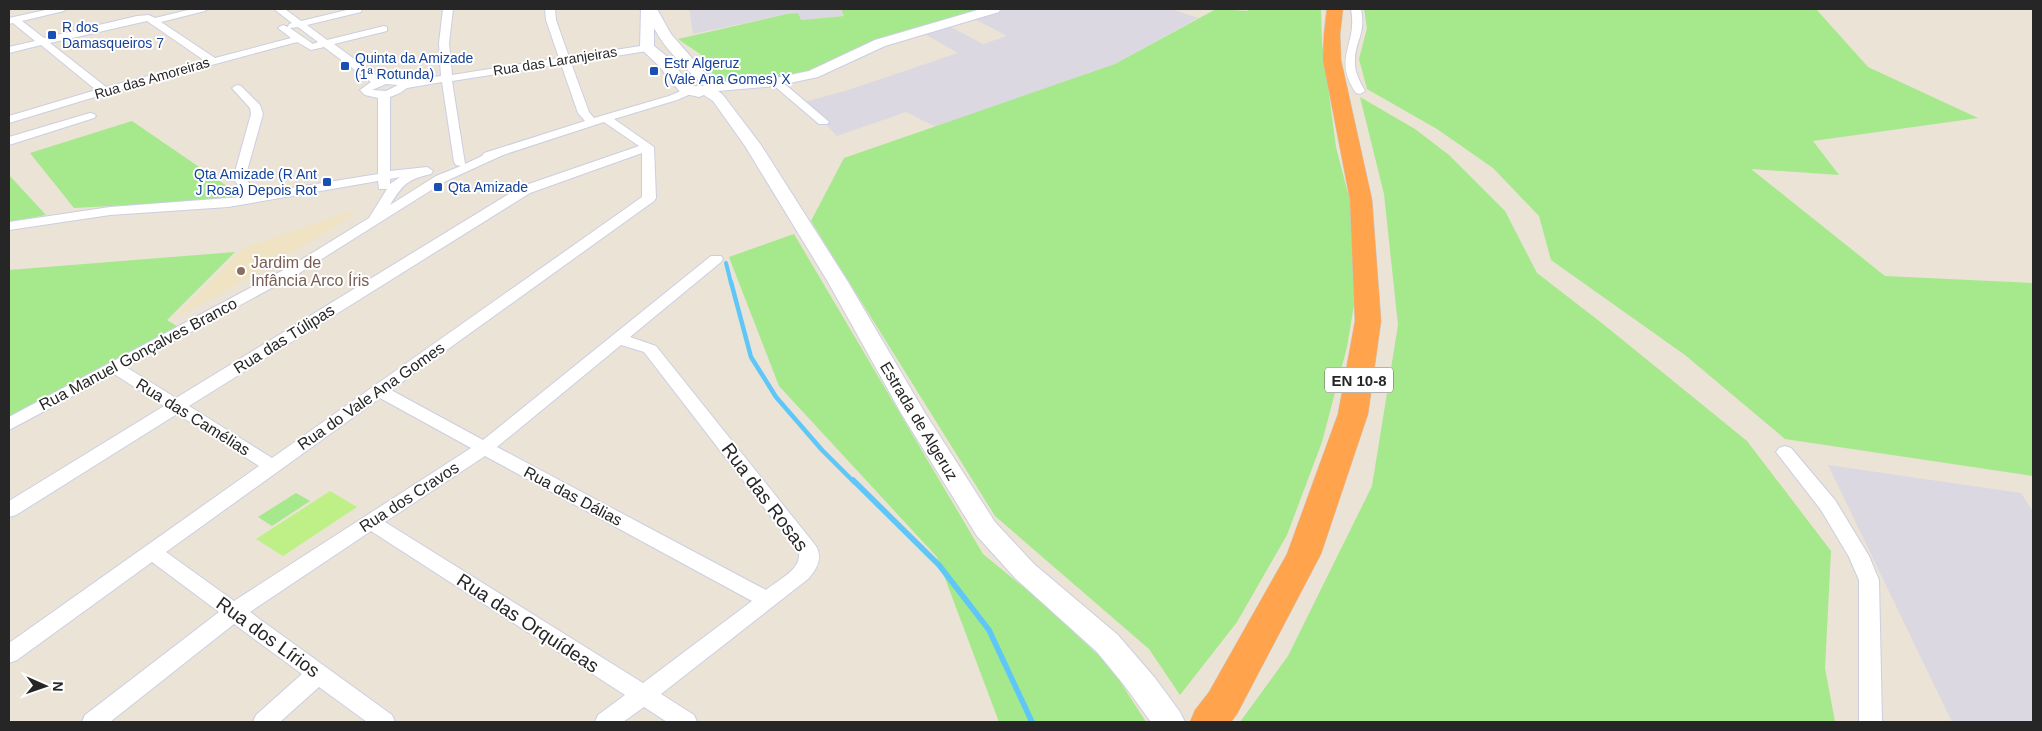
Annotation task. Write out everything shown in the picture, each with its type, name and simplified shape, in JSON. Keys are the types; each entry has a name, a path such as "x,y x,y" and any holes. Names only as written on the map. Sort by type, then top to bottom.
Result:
{"highway":[{"name":"EN 10-8","path":"1209,722 1222,703 1304,554 1354,414 1368,321 1361,200 1332,60 1332,34 1335,9"}],"main road":[{"name":"Estrada de Algeruz","path":"650,9 665,36 680,52 695,86"},
{"name":"Estrada de Algeruz","path":"650,9 649,48 695,86 718,98 753,145 838,282 913,413 996,542 1018,564 1098,634 1127,665 1169,722"},
{"path":"695,86 776,82 813,74 880,43 994,9"},
{"path":"649,48 662,50 672,44"}],"street":[{"path":"11,20 62,9"},
{"path":"9,50 180,9"},
{"path":"154,21 202,9"},
{"path":"279,9 378,82"},
{"path":"448,9 443,29 447,77 460,162"},
{"path":"550,9 551,20 584,113 648,147"},
{"path":"1356,9 1358,37 1349,58 1354,81 1360,91"},
{"path":"358,10 283,28 297,39 311,46 384,29"},
{"path":"138,19 149,18 212,61"},
{"path":"11,20 104,91"},
{"path":"316,20 342,40"},
{"name":"Rua das Amoreiras","path":"9,120 104,91 297,39"},
{"name":"Rua das Laranjeiras","path":"404,84 649,48"},
{"path":"399,81 404,84 398,90 384,94 370,94 365,90 367,87 378,82 399,81"},
{"path":"776,82 824,122"},
{"name":"Rua Manuel Gonçalves Branco","path":"9,424 296,269 440,179 498,154 599,120 673,98 695,86"},
{"path":"237,88 256,107 256,114 239,179 248,189 250,200"},
{"path":"384,94 385,169 383,177 384,187 390,194"},
{"path":"9,141 90,116"},
{"name":"Rua do Vale Ana Gomes","path":"9,654 649,198 650,152 648,147"},
{"name":"Rua das Túlipas","path":"9,510 525,190 648,147"},
{"name":"Rua Manuel Gonçalves Branco","path":"371,223 396,185 403,180 460,162 498,154"},
{"path":"9,226 110,211 250,200 428,171 444,173 440,179"},
{"name":"Rua Manuel Gonçalves Branco","path":"390,194 405,197 418,192"},
{"name":"Rua dos Cravos","path":"93,722 234,612 484,448 716,259"},
{"name":"Rua das Rosas","path":"606,722 767,600 808,566 810,558 809,551 650,349 619,339"},
{"name":"Rua das Camélias","path":"114,366 272,466"},
{"name":"Rua das Dálias","path":"379,391 767,600"},
{"path":"1786,452 1828,505 1860,556 1869,580 1872,650 1871,722"},
{"name":"Rua das Orquídeas","path":"371,522 642,696 686,722"},
{"name":"Rua dos Lírios","path":"152,552 384,722"},
{"path":"264,722 318,674"}],"shaded area":[{"path":"689,9 847,9 841,10 844,16 801,20 787,14 693,34"},
{"path":"1000,9 1172,9 1198,18 1115,64 936,127 906,112 837,136 804,102 845,91 958,53 921,32 947,25 983,44 1007,36 971,17"},
{"name":"Jardim de Infância Arco Íris","path":"359,208 335,227 224,292 173,319 242,249"},
{"path":"1828,465 2021,493 2033,512 2033,722 1952,722"}],"green space":[{"path":"841,9 987,9 936,23 820,69 773,80 725,82 713,74 700,54 678,39 787,14 798,13 801,20 844,16"},
{"path":"1216,9 1247,11 1251,9 1321,9 1322,42 1336,147 1351,205 1355,299 1347,347 1322,442 1287,535 1237,622 1180,695 1149,649 995,516 811,221 844,158 1115,64"},
{"path":"1364,9 1816,9 1868,67 1978,118 1813,141 1839,175 1751,169 1885,276 2033,283 2033,476 1785,439 1685,355 1551,260 1539,216 1493,168 1437,129 1367,89 1359,59 1367,28"},
{"path":"1360,97 1415,129 1449,155 1505,211 1537,273 1747,441 1831,551 1825,668 1835,722 1240,722 1288,656 1372,486 1398,325 1384,194"},
{"path":"132,121 240,195 238,199 74,208 30,153"},
{"path":"9,175 46,215 9,222"},
{"path":"794,234 983,554 1038,599 1110,666 1146,722 999,722 937,557 779,386 729,257"},
{"path":"235,252 167,320 178,327 9,419 9,270"},
{"path":"330,491 357,507 283,556 256,539"},
{"path":"296,493 310,501 272,526 258,517"}],"waterway":[{"path":"726,263 731,283"},
{"path":"731,282 751,357 776,397 822,450 854,482"},
{"path":"853,480 939,565 989,630 1032,722"}],"place":[{"name":"R dos Damasqueiros 7","path":"52,35"},
{"name":"Quinta da Amizade (1ª Rotunda)","path":"345,66"},
{"name":"Estr Algeruz (Vale Ana Gomes) X","path":"654,71"},
{"name":"Qta Amizade (R Ant J Rosa) Depois Rot","path":"327,182"},
{"name":"Qta Amizade","path":"438,187"},
{"name":"Jardim de Infância Arco Íris","path":"241,271"}]}
